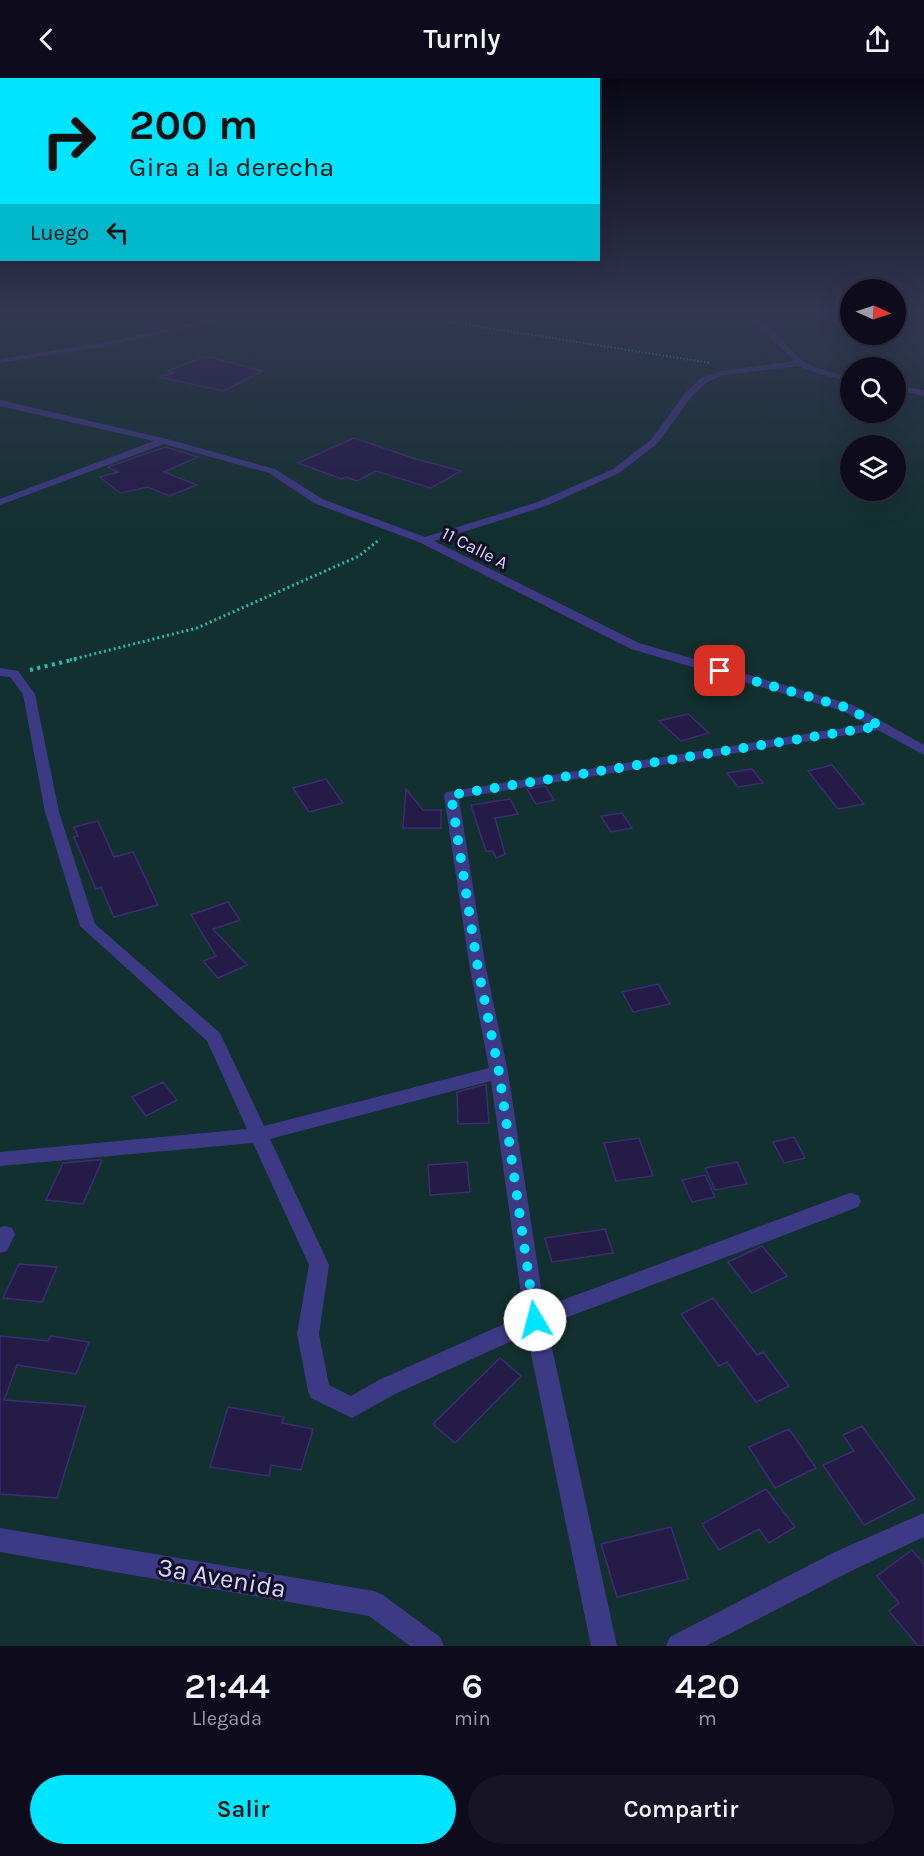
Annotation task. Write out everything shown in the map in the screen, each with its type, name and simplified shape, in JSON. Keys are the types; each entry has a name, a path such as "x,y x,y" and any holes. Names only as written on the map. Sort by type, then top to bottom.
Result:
{"street":[{"path":"425,541 542,504 616,471 654,442 688,395 698,385"},
{"path":"906,390 924,393"},
{"name":"11 Calle A","path":"0,404 165,441 272,471 318,501 425,541 635,646 848,708 924,751"},
{"path":"0,502 165,441"},
{"path":"7,673 29,694 52,812 88,926 214,1037 257,1135 319,1265 308,1334 319,1391 352,1408 387,1387 535,1320 851,1201"},
{"path":"604,1646 535,1320 499,1072 477,963 451,795 880,726"},
{"path":"0,1159 257,1135 499,1072"},
{"path":"679,1646 846,1560 924,1525"},
{"name":"3a Avenida","path":"0,1540 374,1604 430,1646"}],"path":[{"path":"7,673 197,628 359,556 393,529"}],"green space":[{"path":"0,385 840,385 840,423 906,423 906,385 924,385 924,1646 0,1646"}],"building":[{"path":"197,385 235,385 224,391"},
{"path":"354,438 461,471 431,488 376,471 357,481 346,477 342,479 298,463"},
{"path":"165,447 198,457 164,472 197,485 169,496 148,487 120,493 100,477 118,472 108,467"},
{"path":"688,714 709,733 681,741 659,721"},
{"path":"832,765 864,804 838,809 808,771"},
{"path":"752,769 763,783 738,787 727,773"},
{"path":"326,779 343,803 309,812 293,788"},
{"path":"545,786 554,800 536,804 527,789"},
{"path":"406,789 423,810 441,810 441,828 403,828"},
{"path":"510,799 518,814 495,818 505,854 496,858 493,851 486,851 471,805"},
{"path":"622,813 632,828 611,832 601,816"},
{"path":"98,821 114,857 133,852 158,905 114,917 101,887 96,889 74,837 78,836 74,827"},
{"path":"228,902 240,920 213,929 247,965 218,978 203,961 216,956 191,915"},
{"path":"658,984 670,1004 633,1012 622,992"},
{"path":"163,1082 177,1100 146,1116 132,1097"},
{"path":"486,1085 489,1123 458,1124 457,1092"},
{"path":"794,1137 805,1158 784,1163 773,1142"},
{"path":"639,1138 653,1176 616,1181 604,1143"},
{"path":"102,1160 83,1204 46,1200 63,1163"},
{"path":"467,1162 470,1192 430,1195 428,1165"},
{"path":"737,1162 747,1184 715,1190 705,1168"},
{"path":"705,1175 715,1197 692,1202 682,1180"},
{"path":"605,1229 613,1253 552,1262 545,1238"},
{"path":"762,1246 787,1276 752,1293 728,1262"},
{"path":"19,1264 57,1267 42,1302 3,1298"},
{"path":"713,1298 757,1355 763,1352 789,1386 756,1402 727,1362 719,1366 681,1314"},
{"path":"0,1336 48,1341 51,1336 89,1342 76,1374 17,1365 4,1400 85,1406 57,1498 0,1494"},
{"path":"500,1358 521,1376 455,1443 433,1424"},
{"path":"228,1407 284,1417 282,1423 313,1429 301,1470 271,1465 269,1476 210,1467"},
{"path":"862,1426 915,1499 864,1525 823,1465 854,1451 843,1435"},
{"path":"789,1429 816,1468 775,1488 749,1447"},
{"path":"766,1489 795,1527 769,1543 759,1529 719,1550 702,1524"},
{"path":"671,1527 688,1579 617,1597 601,1544"},
{"path":"912,1550 924,1564 924,1646 918,1646 889,1611 899,1603 877,1576"}],"route":[{"path":"535,1320 499,1072 477,963 451,795 880,726 848,708 720,671"}]}
